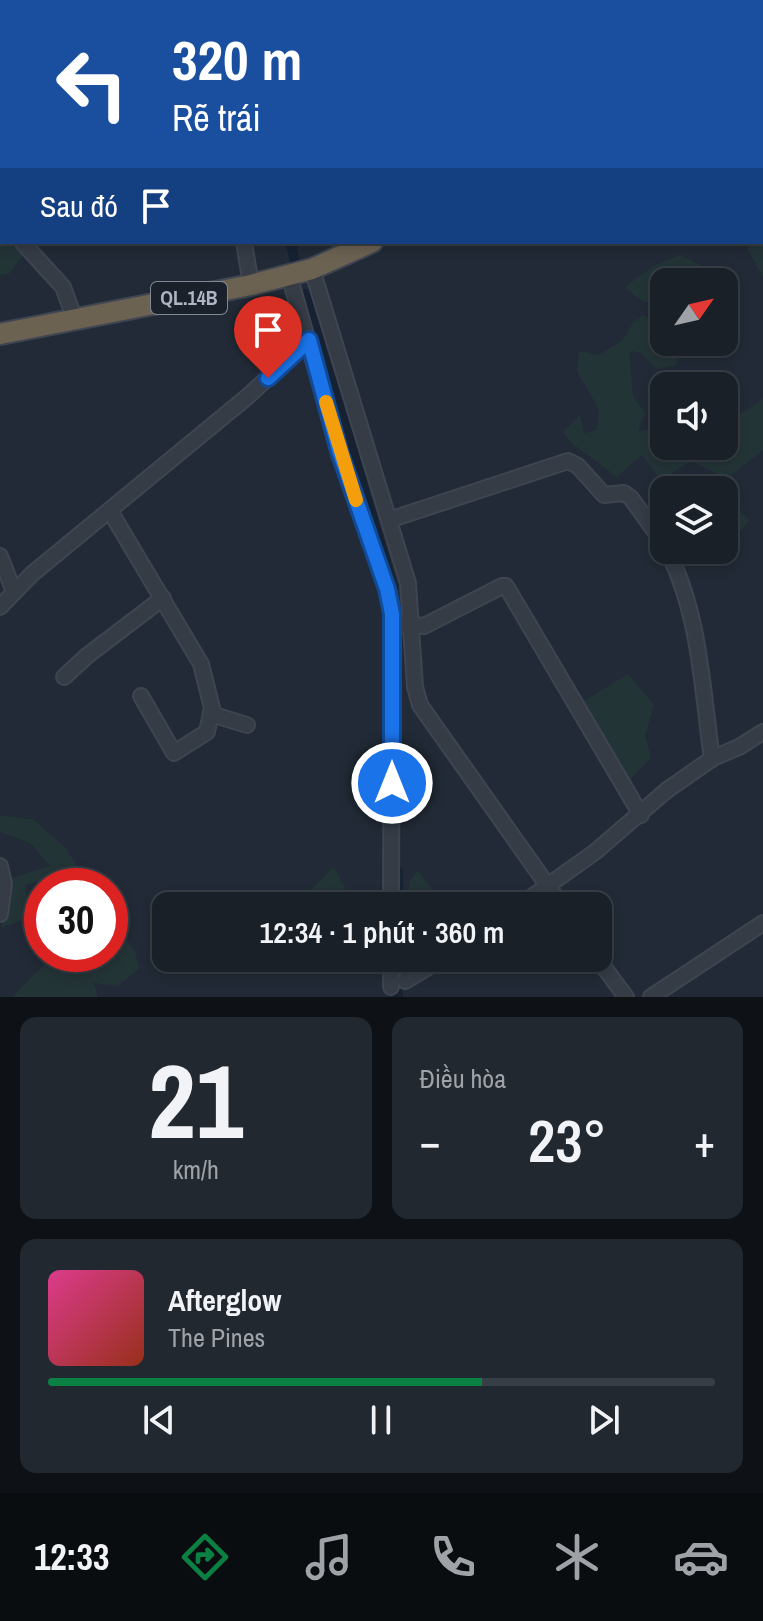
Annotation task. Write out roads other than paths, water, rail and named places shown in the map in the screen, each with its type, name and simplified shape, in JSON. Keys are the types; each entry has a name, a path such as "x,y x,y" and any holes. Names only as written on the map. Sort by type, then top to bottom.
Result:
{"highway":[{"name":"QL.14B","path":"0,334 251,285 312,269 368,244"}],"street":[{"path":"24,244 63,287 75,320"},
{"path":"244,244 251,285"},
{"path":"312,269 408,583 415,687 420,705 552,892"},
{"path":"289,275 339,451 387,589 393,623 391,892"},
{"path":"5,601 32,574 247,397 309,340"},
{"path":"339,451 366,444"},
{"path":"389,520 568,461 578,466 604,495 624,493 631,498 650,524"},
{"path":"110,511 201,664 211,714 207,732 174,753 141,696"},
{"path":"0,556 5,601"},
{"path":"674,564 683,580 691,611 712,759"},
{"path":"393,623 424,626 506,586 641,815"},
{"path":"64,677 163,598"},
{"path":"211,714 247,725"},
{"path":"539,892 595,852 667,790 712,759 763,732"},
{"path":"0,866 4,884 0,914"},
{"path":"651,997 763,923"},
{"path":"391,972 391,987"},
{"path":"405,981 420,972"},
{"path":"607,972 626,997"}],"waterway":[{"path":"291,244 294,258"},
{"path":"307,294 393,588"},
{"path":"398,872 398,892"},
{"path":"398,972 398,997"}]}
